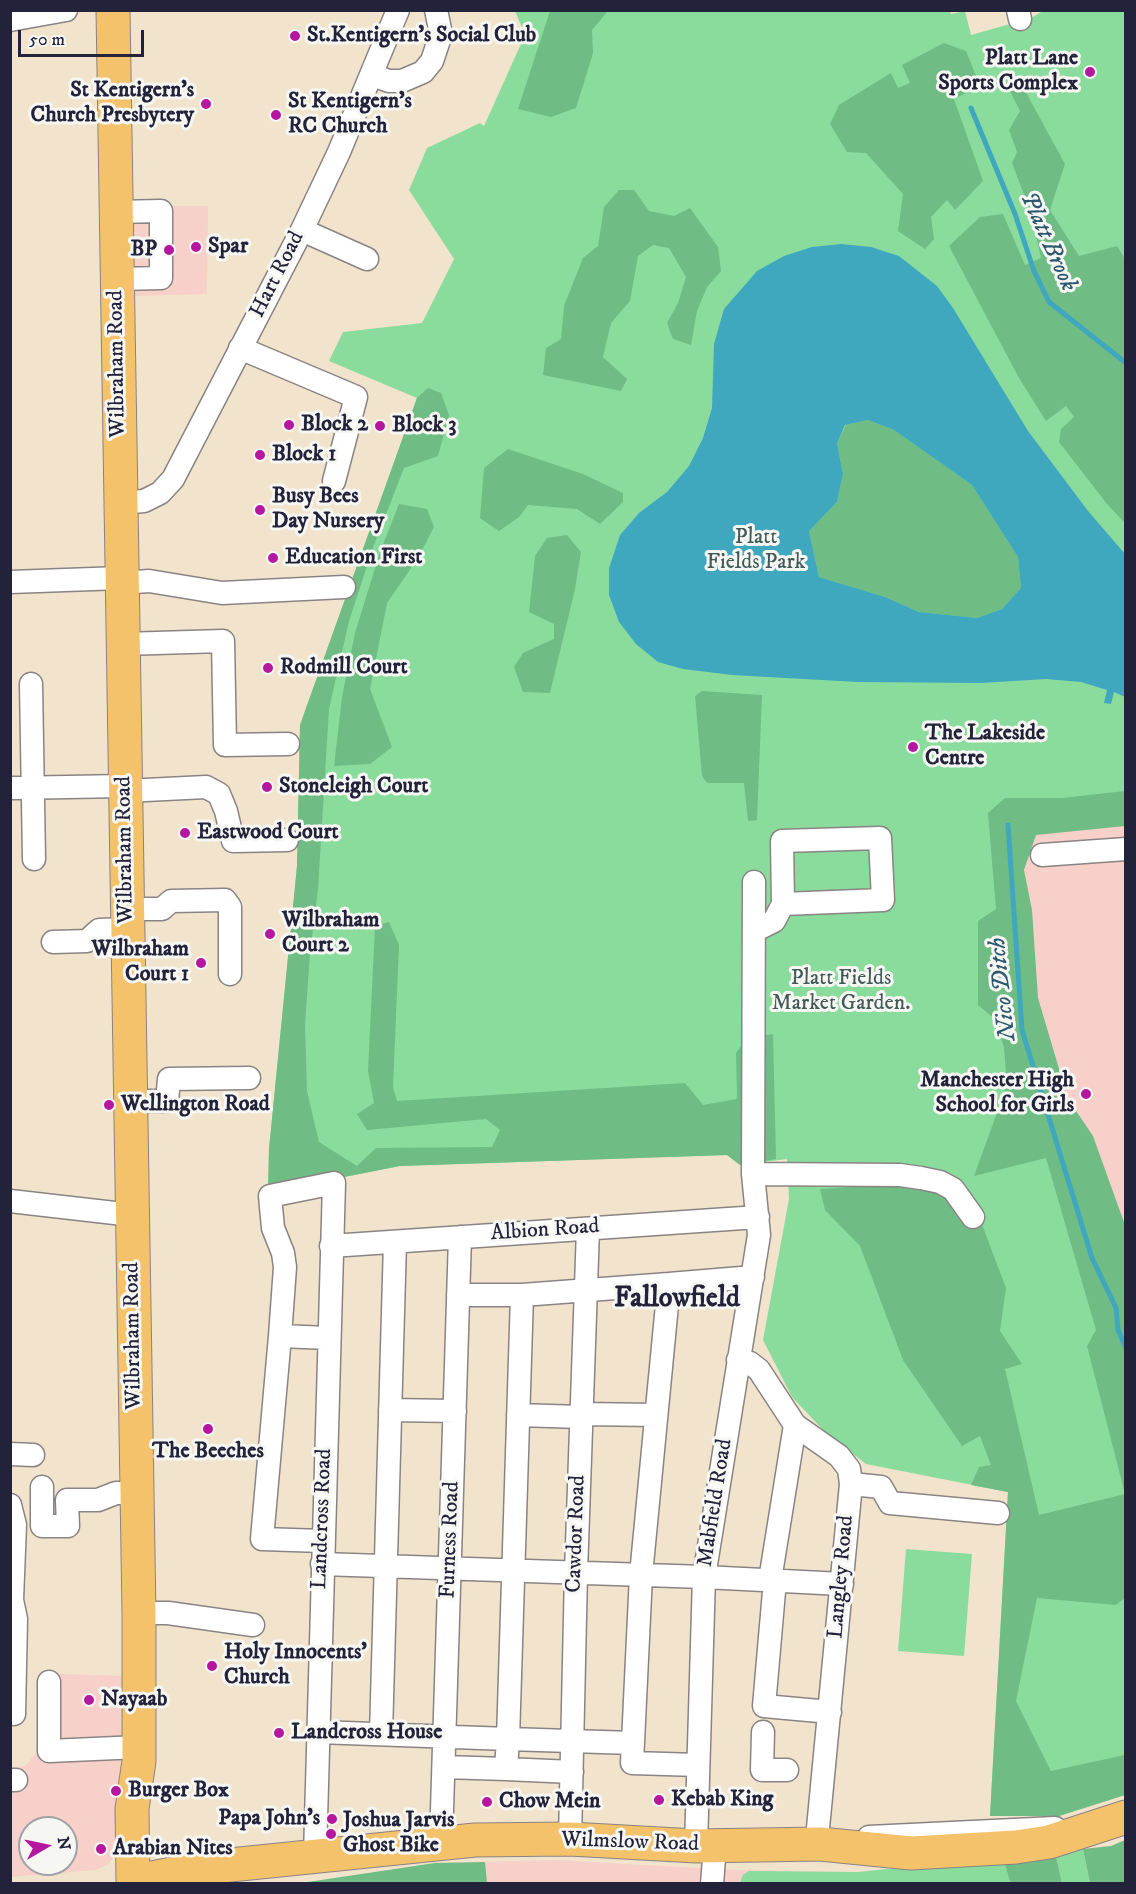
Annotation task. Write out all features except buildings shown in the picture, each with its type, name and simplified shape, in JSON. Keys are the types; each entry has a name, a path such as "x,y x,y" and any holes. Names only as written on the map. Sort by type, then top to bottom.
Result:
{"highway":[{"name":"Wilbraham Road","path":"113,10 139,1613 139,1754 151,1812 144,1879"},
{"name":"Wilmslow Road","path":"144,1879 201,1868 441,1842 570,1839 705,1846 820,1844 911,1853 1016,1847 1049,1842 1119,1820"}],"street":[{"path":"10,20 66,10"},
{"name":"Hart Road","path":"120,504 144,501 160,493 173,479 302,230 372,75 398,10"},
{"path":"372,75 389,81 402,81 423,72 432,61 441,34 436,10"},
{"path":"116,212 161,211 161,278 117,279"},
{"path":"302,230 367,259"},
{"path":"240,348 356,397 334,481"},
{"path":"10,582 149,581 222,593 344,587"},
{"path":"123,644 223,641 225,745 288,744"},
{"path":"31,684 22,788 34,859"},
{"path":"22,788 206,787 219,794 226,811 233,841 286,840"},
{"path":"754,931 774,921 783,904 782,841 880,838 883,900 783,904"},
{"path":"1042,855 1125,849"},
{"name":"Mabfield Road","path":"712,1884 705,1846 698,1765 704,1577 759,1235 754,1168 754,882"},
{"path":"52,942 87,941 99,930 162,909 171,901 225,900 230,907 230,974"},
{"path":"130,1101 167,1101 169,1079 249,1078"},
{"path":"754,1168 900,1175 940,1182 953,1189 973,1217"},
{"name":"Landcross Road","path":"280,1336 285,1267 283,1253 273,1227 270,1196 334,1183 315,1855"},
{"path":"10,1201 132,1215"},
{"name":"Albion Road","path":"331,1246 758,1217"},
{"name":"Cawdor Road","path":"570,1839 576,1573 588,1228"},
{"name":"Furness Road","path":"441,1842 460,1237"},
{"path":"381,1734 395,1242"},
{"path":"458,1294 522,1295 753,1277"},
{"path":"669,1284 641,1575 632,1763 698,1765"},
{"path":"507,1769 522,1295"},
{"path":"323,1541 262,1539 280,1336 329,1338"},
{"name":"Langley Road","path":"738,1360 750,1363 759,1370 795,1425 839,1456 849,1469 851,1484 830,1712 805,1770 820,1844"},
{"path":"390,1410 454,1411"},
{"path":"518,1415 656,1415"},
{"path":"795,1425 772,1580 764,1706 830,1712"},
{"path":"10,1454 33,1455"},
{"path":"851,1484 880,1487 890,1503 998,1513"},
{"path":"42,1487 42,1526 68,1526 68,1500 98,1500 116,1493 137,1493"},
{"path":"10,1504 15,1525 12,1582 12,1600 16,1619 14,1714"},
{"path":"322,1564 842,1584"},
{"path":"139,1613 168,1613 253,1625"},
{"path":"49,1682 50,1751 139,1754"},
{"path":"318,1732 633,1743"},
{"path":"763,1732 762,1770 805,1770"},
{"path":"444,1767 572,1772"}],"shaded area":[{"path":"131,206 208,206 207,294 133,296"},
{"name":"Manchester High School for Girls","path":"1125,815 1125,1341 1057,1140 1009,823"},
{"path":"39,1673 125,1676 127,1798 119,1849 109,1864 96,1870 78,1871 78,1816 18,1816 18,1876 23,1876 11,1877 11,1769 25,1766 39,1750"},
{"path":"1125,1840 1125,1883 301,1884 435,1863 557,1860 734,1870 858,1872 1111,1846"}],"green space":[{"name":"Platt Fields Park","path":"950,10 951,14 965,11 971,35 1031,18 1043,11 1125,11 1125,815 1006,823 1011,940 1125,1353 1125,1795 1059,1816 990,1816 1008,1492 866,1464 825,1432 792,1397 763,1340 789,1199 787,1159 740,1165 727,1155 400,1166 268,1192 269,1149 297,866 300,725 417,398 329,361 343,332 422,323 454,259 409,190 427,148 480,123 484,126 525,35 515,11"},
{"path":"550,11 608,11 592,30 593,53 576,108 551,117 518,109"},
{"path":"944,43 966,51 980,86 954,99 983,181 955,210 947,200 931,217 934,239 925,249 898,231 903,194 866,153 847,152 830,124 839,105 891,73 898,88 910,83 902,65"},
{"path":"1018,78 1065,164 1050,210 1079,256 1117,246 1125,259 1125,523 1107,504 1059,442 1061,429 1074,417 1066,406 1046,421 1019,378 949,246 980,217 1003,214 1025,265 1041,258 1031,213 1012,163 1017,152 1009,130 1020,111 1006,83"},
{"path":"619,190 634,190 649,211 674,216 690,208 718,247 721,271 707,287 697,311 691,345 673,339 667,323 678,303 686,277 669,248 653,245 638,256 630,301 611,323 603,357 627,379 621,391 543,375 546,348 561,339 564,306 583,258 598,246 604,207"},
{"path":"428,388 441,393 449,415 438,456 404,468 374,545 349,621 329,709 318,889 310,953 305,1025 307,1091 319,1142 357,1166 376,1148 492,1147 500,1130 486,1119 367,1130 357,1114 374,1103 368,1071 375,926 389,922 399,945 393,1087 397,1101 685,1083 703,1105 737,1099 736,1053 747,1038 773,1034 776,1159 740,1165 727,1155 400,1166 268,1192 269,1149 297,866 300,725 417,398"},
{"path":"868,420 894,430 972,485 1018,557 1021,588 1002,609 977,618 919,612 885,597 819,577 809,531 837,502 843,474 837,443 846,425"},
{"path":"508,449 583,474 623,493 623,502 600,524 577,509 528,505 519,517 499,531 480,518 484,468"},
{"path":"399,504 427,509 434,527 418,558 387,603 370,689 392,747 370,764 334,766 342,697 355,633 380,552"},
{"path":"567,535 581,552 575,589 550,693 523,692 514,667 523,653 554,639 554,624 529,612 535,556 547,538"},
{"path":"702,691 762,695 757,820 748,821 744,783 707,783 702,776 695,696"},
{"path":"1125,791 1125,826 1036,835 1024,870 1032,910 1038,998 1068,1099 1093,1136 1125,1225 1125,1494 1087,1346 1096,1330 1046,1158 974,1176 1007,1085 1004,1048 996,1020 978,1005 978,921 996,909 988,813 1005,798 1062,798"},
{"path":"898,1184 924,1187 948,1198 981,1222 1006,1288 1000,1331 1022,1364 1005,1369 1039,1515 1125,1494 1125,1598 1116,1605 1037,1598 1016,1701 1051,1771 1125,1755 1125,1795 1059,1816 990,1816 1008,1492 971,1485 979,1467 991,1465 980,1436 962,1446 903,1360 860,1246 825,1210 820,1189"},
{"path":"906,1549 972,1554 964,1656 898,1651"},
{"path":"1125,1840 1125,1883 1090,1883 1083,1849 1111,1846"},
{"path":"1083,1849 1090,1883 1062,1883 1055,1852"},
{"path":"1055,1852 1062,1883 1013,1883 1010,1881 1003,1857"},
{"path":"1003,1857 1013,1883 740,1883 743,1875 749,1871 858,1872"},
{"path":"485,1862 487,1883 301,1883 435,1863"}],"water":[{"path":"841,244 871,247 899,256 937,286 953,308 1028,431 1088,511 1125,554 1125,697 1114,692 1111,704 1104,703 1107,690 1081,682 1046,679 981,683 858,682 732,675 683,669 658,662 636,644 619,622 609,595 609,568 620,535 639,513 667,492 689,466 703,438 712,408 714,344 724,309 757,271 784,256 812,247","holes":["868,420 894,430 972,485 1018,557 1021,588 1002,609 977,618 919,612 885,597 819,577 809,531 837,502 843,474 837,443 845,425"]}],"waterway":[{"name":"Platt Brook","path":"971,108 1015,214 1034,271 1049,302 1126,363"},
{"name":"Nico Ditch","path":"1008,825 1022,1030 1092,1258 1116,1308 1118,1330 1126,1348"}],"place":[{"name":"St.Kentigern's Social Club","path":"295,36"},
{"name":"Platt Lane Sports Complex","path":"1090,72"},
{"name":"St Kentigern's Church Presbytery","path":"206,104"},
{"name":"St Kentigern's RC Church","path":"276,115"},
{"name":"Spar","path":"196,247"},
{"name":"BP","path":"169,250"},
{"name":"Block 2","path":"289,425"},
{"name":"Block 3","path":"380,426"},
{"name":"Block 1","path":"260,455"},
{"name":"Busy Bees Day Nursery","path":"260,510"},
{"name":"Education First","path":"273,558"},
{"name":"Rodmill Court","path":"268,668"},
{"name":"The Lakeside Centre","path":"913,747"},
{"name":"Stoneleigh Court","path":"267,787"},
{"name":"Eastwood Court","path":"185,833"},
{"name":"Wilbraham Court 2","path":"270,934"},
{"name":"Wilbraham Court 1","path":"201,963"},
{"name":"Manchester High School for Girls","path":"1086,1094"},
{"name":"Wellington Road","path":"109,1105"},
{"name":"The Beeches","path":"208,1429"},
{"name":"Holy Innocents' Church","path":"212,1666"},
{"name":"Nayaab","path":"89,1700"},
{"name":"Landcross House","path":"279,1733"},
{"name":"Burger Box","path":"116,1791"},
{"name":"Kebab King","path":"659,1800"},
{"name":"Chow Mein","path":"487,1802"},
{"name":"Papa John's","path":"332,1819"},
{"name":"Joshua Jarvis Ghost Bike","path":"331,1834"},
{"name":"Arabian Nites","path":"101,1849"}],"district":[{"name":"Fallowfield","path":"677,1300"}],"park label":[{"name":"Platt Fields Market Garden.","path":"841,992"}]}
